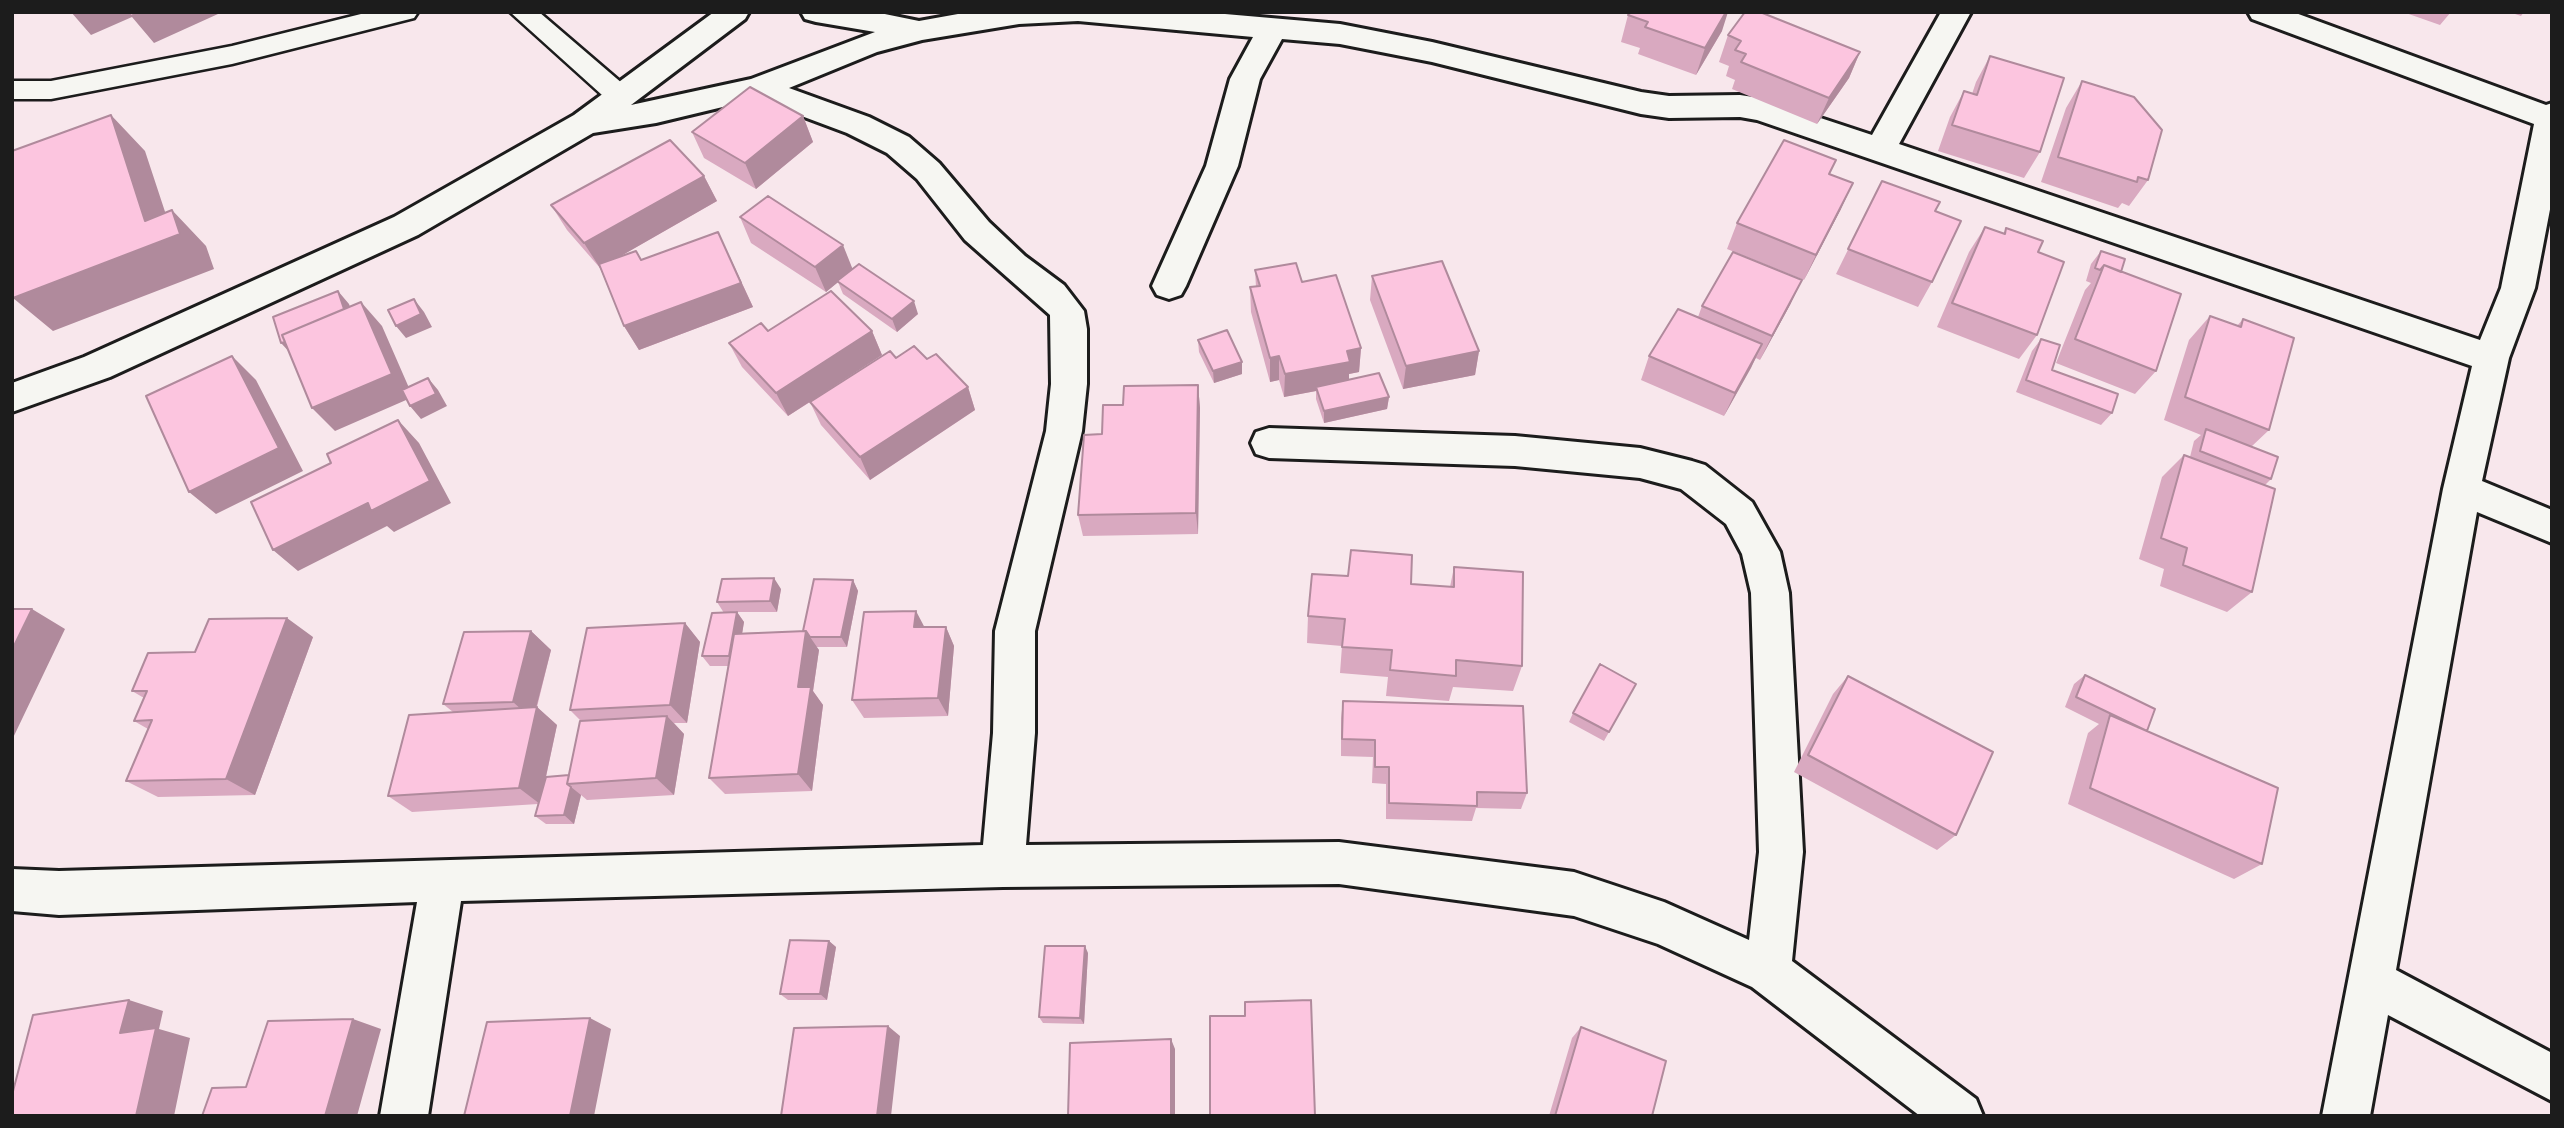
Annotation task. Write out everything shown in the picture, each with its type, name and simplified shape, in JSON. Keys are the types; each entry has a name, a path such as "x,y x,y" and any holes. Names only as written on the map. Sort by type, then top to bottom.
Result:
{"street":[{"path":"12,398 97,367 406,226 585,123 734,12"},
{"path":"816,12 922,30"},
{"path":"585,123 656,112 758,88 867,45 922,30 1019,14 1078,12 1340,34 1432,52 1641,103 1670,107 1740,106 1760,109 2491,358"},
{"path":"1340,34 1372,12"},
{"path":"1879,151 1956,12"},
{"path":"2263,12 2551,117 2518,288 2491,358 2462,489 2346,1116"},
{"path":"1170,286 1222,166 1245,79 1273,27"},
{"path":"758,88 858,125 898,145 928,171 986,239 1013,265 1052,294 1067,311 1070,373 1064,431 1015,631 1014,733 1003,866"},
{"path":"1269,443 1515,451 1640,463 1692,476 1739,513 1761,552 1770,593 1775,670 1781,852 1768,971"},
{"path":"2462,489 2552,527"},
{"path":"12,890 60,893 1003,866 1339,863 1574,894 1664,924 1768,971 1959,1116"},
{"path":"404,1116 443,880"},
{"path":"2371,981 2552,1078"}],"lane":[{"path":"12,90 51,90 232,55 405,12"},
{"path":"523,12 621,97"}],"building":[{"path":"1630,12 1726,12 1705,48 1645,27 1648,22 1628,15"},
{"path":"1745,12 1760,12 1860,52 1829,98 1741,62 1746,54 1735,50 1741,41 1728,35"},
{"path":"1990,56 2064,78 2040,152 1952,125 1964,91 1977,95"},
{"path":"2082,81 2134,97 2162,130 2148,180 2138,177 2137,182 2058,157"},
{"path":"750,87 803,116 745,163 692,132"},
{"path":"111,115 145,221 172,210 180,234 13,298 12,151"},
{"path":"670,140 704,176 584,243 551,205"},
{"path":"1784,140 1836,160 1829,174 1853,183 1816,255 1737,223"},
{"path":"1882,181 1940,202 1935,211 1961,221 1932,282 1848,249"},
{"path":"768,196 843,245 815,267 740,217"},
{"path":"1985,227 2005,234 2006,228 2043,241 2038,252 2064,262 2037,335 1952,303"},
{"path":"718,232 741,283 624,326 599,264 636,251 641,260"},
{"path":"2101,251 2125,259 2121,272 2104,265 2100,270 2095,268"},
{"path":"1733,252 1802,280 1772,336 1702,306"},
{"path":"1442,261 1479,351 1406,366 1372,276"},
{"path":"1296,263 1302,282 1336,275 1361,348 1347,351 1350,362 1285,374 1279,356 1270,358 1250,287 1260,286 1255,270"},
{"path":"859,264 914,301 892,319 837,281"},
{"path":"2104,265 2181,294 2156,371 2075,339"},
{"path":"338,291 344,309 282,335 285,342 281,343 273,317"},
{"path":"831,291 872,331 776,393 729,343 761,323 768,331"},
{"path":"414,299 421,314 396,326 388,310"},
{"path":"361,302 392,374 312,408 282,335"},
{"path":"1678,309 1762,344 1735,393 1649,356"},
{"path":"2210,316 2241,327 2243,319 2294,338 2269,430 2185,397"},
{"path":"1227,330 1242,362 1213,371 1198,340"},
{"path":"2041,339 2060,345 2052,370 2118,394 2112,413 2026,380"},
{"path":"914,346 927,359 936,354 968,387 860,457 810,402 890,351 896,358"},
{"path":"232,356 279,448 189,492 146,396"},
{"path":"1379,373 1389,397 1324,411 1316,387"},
{"path":"428,378 436,394 410,406 402,390"},
{"path":"1198,385 1196,513 1078,515 1084,435 1102,434 1103,405 1123,405 1124,386"},
{"path":"398,420 430,481 371,511 368,503 273,550 251,502 331,463 327,454"},
{"path":"2206,429 2278,457 2271,479 2200,451"},
{"path":"2184,455 2275,489 2252,592 2183,565 2187,548 2161,538"},
{"path":"1351,550 1412,555 1411,584 1454,587 1454,567 1523,572 1522,666 1456,660 1456,676 1390,670 1392,650 1342,647 1345,619 1308,616 1312,574 1348,576"},
{"path":"774,578 770,601 717,602 722,579"},
{"path":"814,579 853,580 841,637 810,637 803,631"},
{"path":"12,609 32,609 12,650"},
{"path":"916,611 914,627 946,627 938,698 852,700 864,612"},
{"path":"737,612 729,656 702,656 712,613"},
{"path":"287,618 226,779 126,781 152,720 134,721 147,691 132,691 148,653 195,652 209,619"},
{"path":"685,623 670,705 570,710 587,628"},
{"path":"531,631 513,702 443,704 464,632"},
{"path":"806,631 798,687 811,687 798,774 709,778 734,634"},
{"path":"1600,664 1636,684 1609,732 1573,713"},
{"path":"2085,675 2155,709 2147,731 2076,697"},
{"path":"1848,676 1993,752 1956,835 1808,755"},
{"path":"1343,701 1523,706 1527,793 1477,792 1477,806 1389,803 1389,767 1375,767 1375,740 1342,739"},
{"path":"537,707 519,788 388,796 409,715"},
{"path":"2110,715 2278,788 2262,864 2090,788"},
{"path":"667,716 656,778 567,784 580,721"},
{"path":"569,775 567,784 571,787 564,815 535,816 546,777"},
{"path":"790,940 829,941 820,994 780,994"},
{"path":"1045,946 1085,946 1080,1018 1039,1017"},
{"path":"129,1000 120,1033 156,1028 136,1116 12,1116 12,1095 33,1015"},
{"path":"1311,1000 1315,1116 1210,1116 1210,1016 1245,1016 1245,1002"},
{"path":"590,1018 570,1116 464,1116 487,1022"},
{"path":"353,1019 325,1116 202,1116 212,1088 246,1087 268,1021"},
{"path":"888,1026 877,1116 781,1116 794,1028"},
{"path":"1581,1027 1666,1061 1652,1116 1555,1116"},
{"path":"1171,1039 1171,1116 1068,1116 1070,1043"}]}
